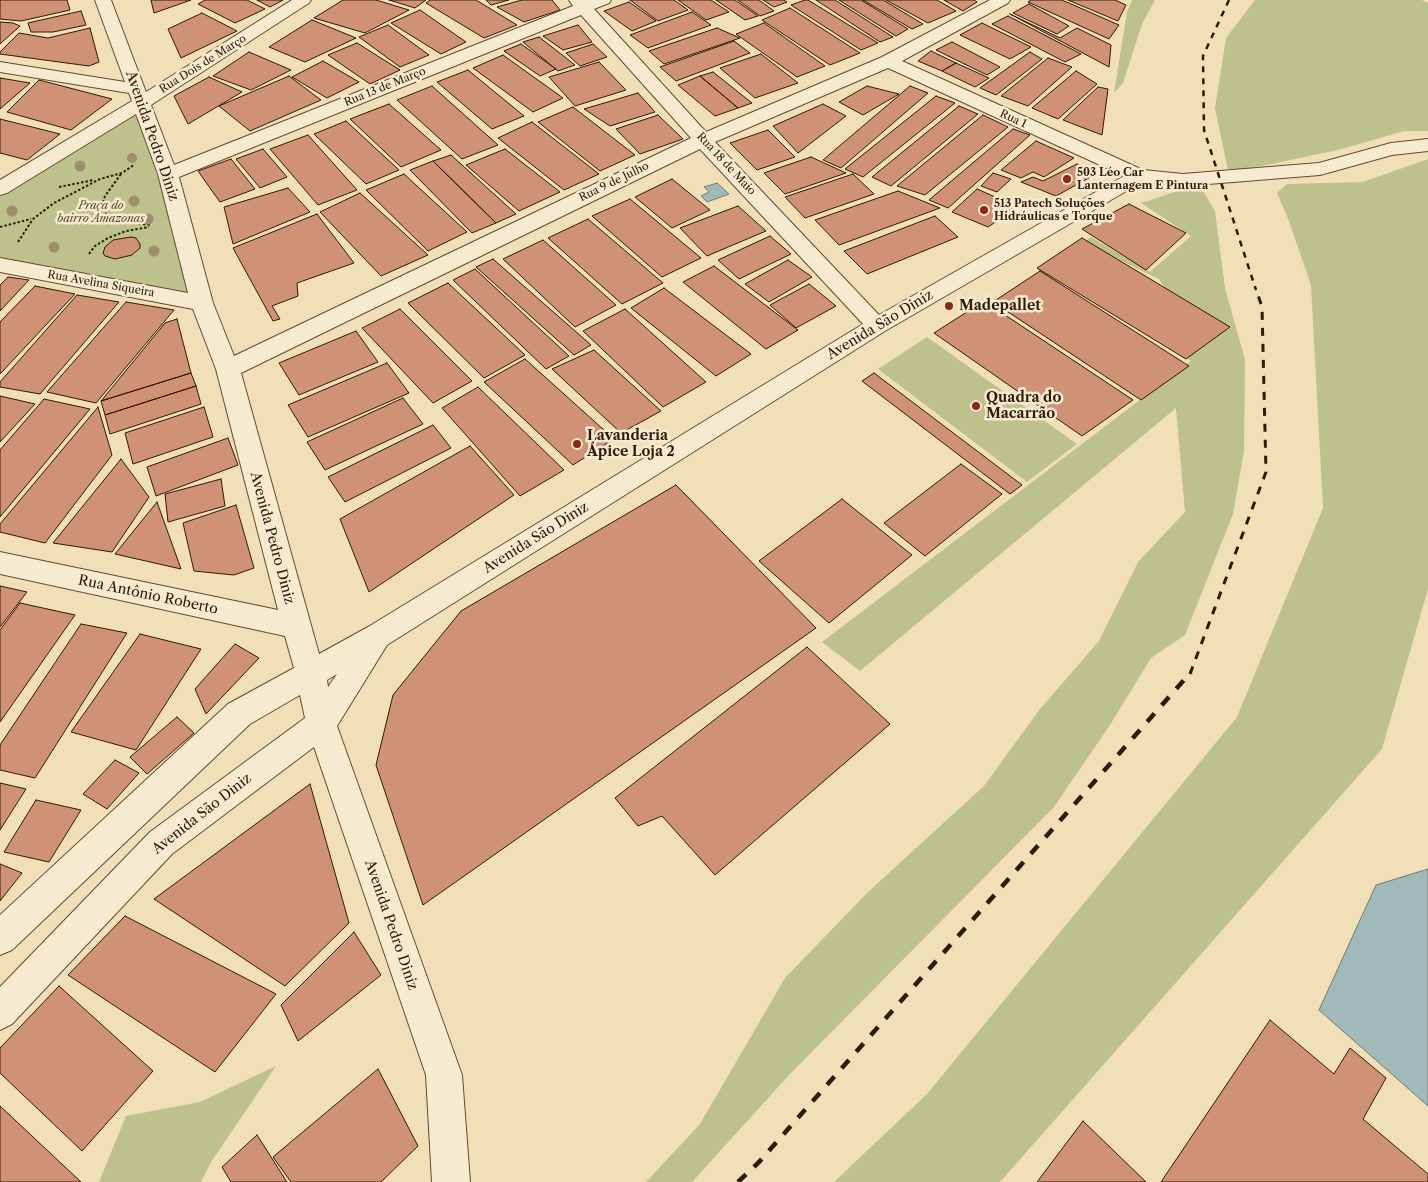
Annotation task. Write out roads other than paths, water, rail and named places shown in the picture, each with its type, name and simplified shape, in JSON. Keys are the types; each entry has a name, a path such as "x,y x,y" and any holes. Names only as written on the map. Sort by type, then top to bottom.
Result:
{"street":[{"name":"Avenida Pedro Diniz","path":"103,0 168,174 202,303 228,369 296,626 311,675 321,724 444,1075 450,1182"},
{"name":"Rua Dois de Março","path":"0,189 138,96 303,0"},
{"name":"Rua 13 de Março","path":"168,174 580,4 602,0"},
{"name":"Rua 9 de Julho","path":"228,369 703,140 888,61 1002,0"},
{"name":"Rua 18 de Maio","path":"580,4 703,140 877,326"},
{"name":"Rua 1","path":"888,61 1139,176"},
{"path":"0,67 138,96"},
{"path":"1139,176 1184,180 1320,169 1391,149 1428,145"},
{"name":"Avenida São Diniz","path":"0,938 239,714 378,636 877,326 1139,176"},
{"name":"Rua Avelina Siqueira","path":"0,265 202,303"},
{"name":"Rua Antônio Roberto","path":"0,563 296,626"},
{"name":"Avenida São Diniz","path":"0,1012 161,843 321,724 378,636"}],"water":[{"path":"717,183 729,194 707,202 701,196 709,192 704,187"},
{"path":"1428,869 1428,1106 1319,1010 1376,885"}],"railway":[{"path":"1229,0 1203,56 1204,130 1256,290"},
{"path":"1191,672 1266,472 1262,307 1256,289"},
{"path":"738,1182 759,1162 1191,672"}],"place":[{"name":"503 Léo Car Lanternagem E Pintura","path":"1067,179"},
{"name":"513 Patech Soluções Hidráulicas e Torque","path":"984,210"},
{"name":"Madepallet","path":"949,306"},
{"name":"Quadra do Macarrão","path":"976,406"},
{"name":"Lavanderia Ápice Loja 2","path":"577,444"}],"park label":[{"name":"Praça do bairro Amazonas","path":"101,212"}]}
